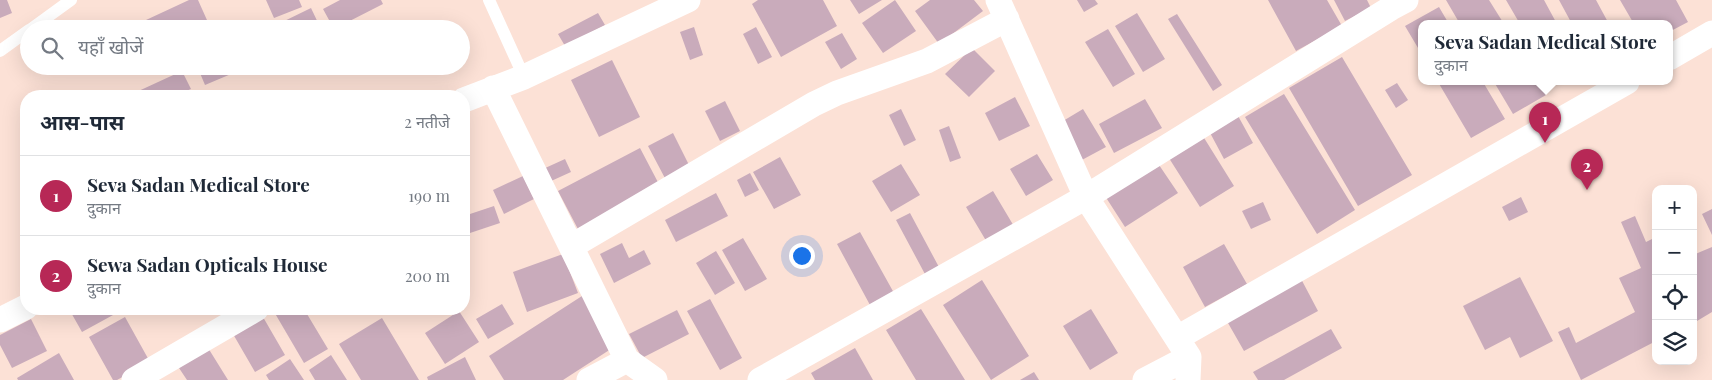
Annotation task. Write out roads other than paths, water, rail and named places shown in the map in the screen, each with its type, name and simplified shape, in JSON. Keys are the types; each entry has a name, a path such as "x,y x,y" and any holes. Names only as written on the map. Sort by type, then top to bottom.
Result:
{"street":[{"path":"470,98 524,76 688,0"},
{"path":"760,380 1086,197 1390,8 1406,0"},
{"path":"572,246 814,104 837,93 927,61 1003,10 1086,197 1185,358"},
{"path":"1673,56 1712,33"},
{"path":"1145,380 1185,358 1622,85"},
{"path":"493,88 627,360 654,380"},
{"path":"0,320 20,311"},
{"path":"134,380 246,315"},
{"path":"589,380 627,360"}],"lane":[{"path":"44,20 71,0"},
{"path":"489,0 524,76"},
{"path":"0,51 20,37"}],"place":[{"name":"Seva Sadan Medical Store","path":"1545,143"},
{"name":"Sewa Sadan Opticals House","path":"1587,190"}]}
